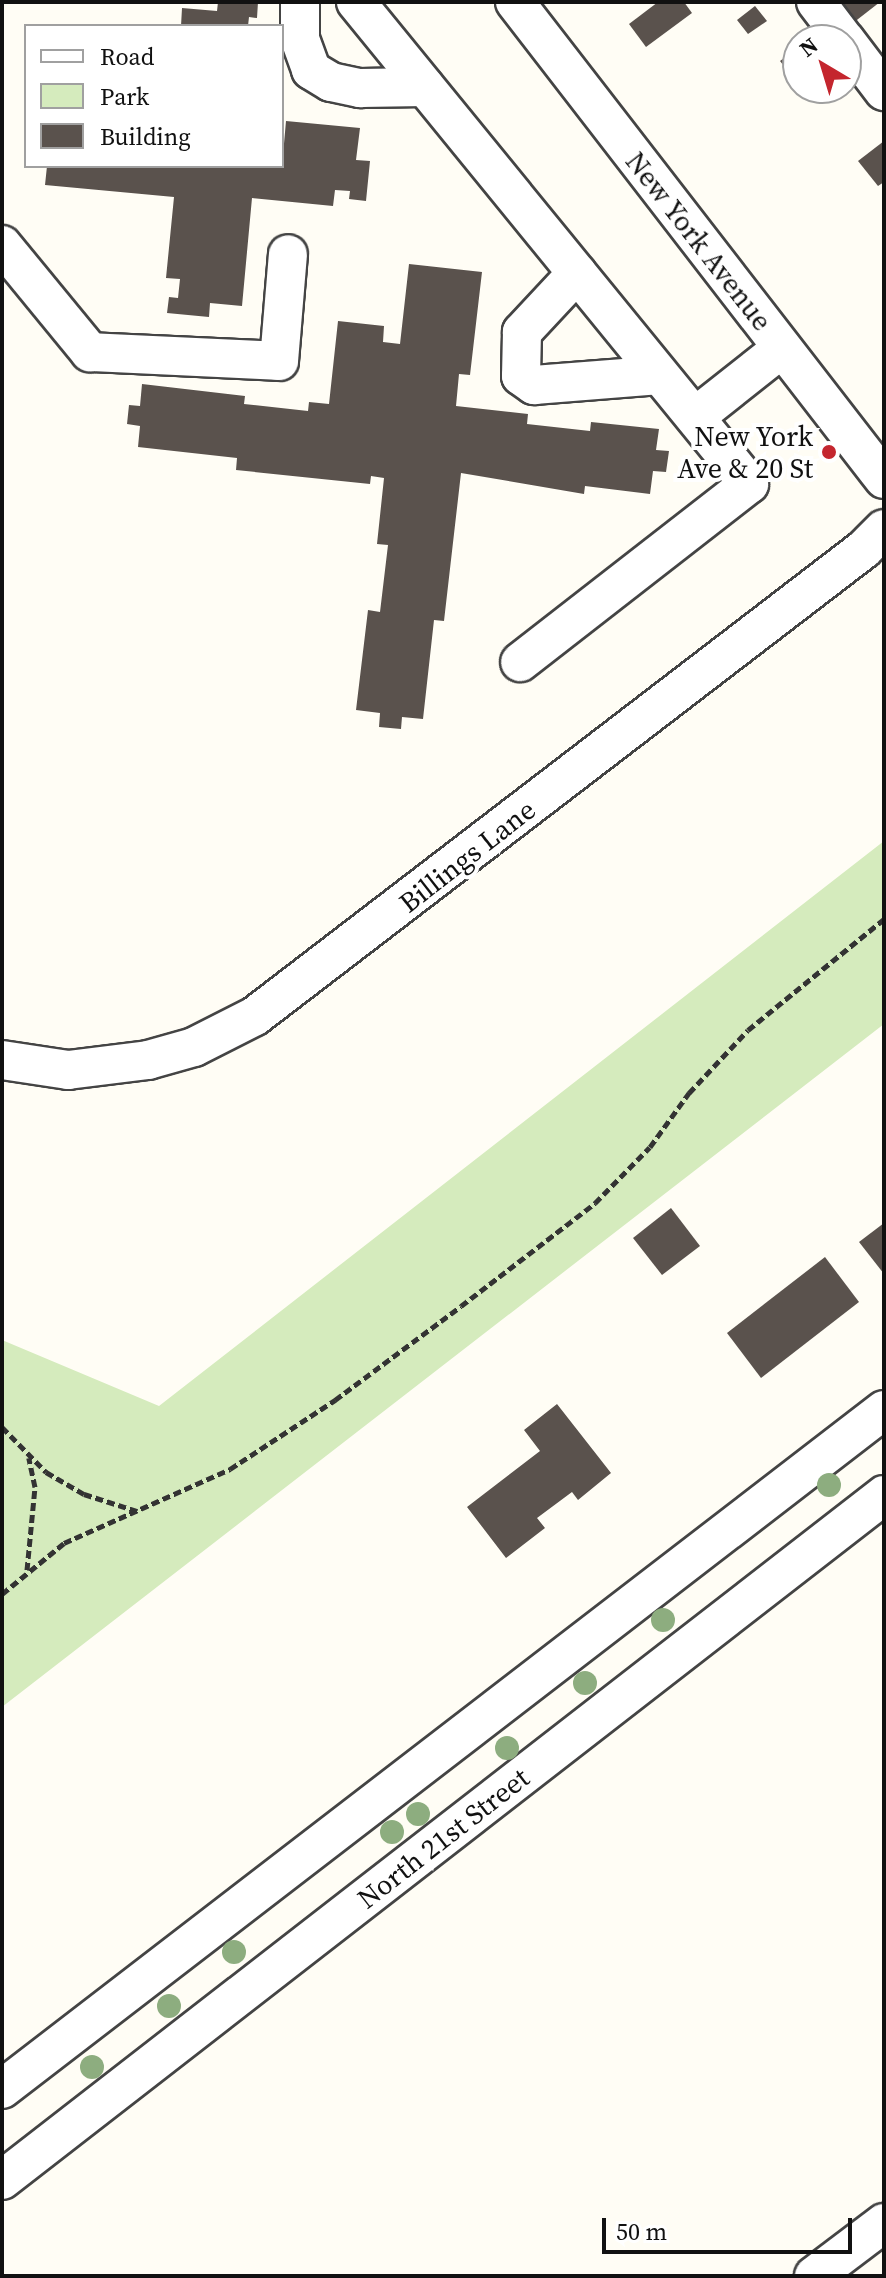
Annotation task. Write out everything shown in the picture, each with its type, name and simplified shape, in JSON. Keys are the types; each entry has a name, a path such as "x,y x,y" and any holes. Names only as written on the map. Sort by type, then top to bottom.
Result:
{"street":[{"path":"300,2 300,39 311,70 331,82 360,88 425,87"},
{"path":"356,2 749,484 520,662"},
{"name":"New York Avenue","path":"515,2 884,479"},
{"path":"816,2 833,24"},
{"path":"862,62 884,91"},
{"path":"2,245 90,352 279,361 288,254"},
{"path":"577,273 522,332 521,376 534,385 660,375"},
{"path":"695,417 782,348"},
{"name":"Billings Lane","path":"2,1060 68,1070 148,1060 194,1047 255,1016 852,559 884,529"},
{"path":"2,2089 884,1410"},
{"name":"North 21st Street","path":"2,2180 884,1495"},
{"path":"814,2276 884,2223"}],"path":[{"path":"2,1594 26,1571 64,1543 230,1469 322,1409 595,1203 650,1147 689,1093 748,1030 884,919"},
{"path":"2,1427 29,1457 84,1494 138,1512"},
{"path":"26,1571 35,1487 29,1457"}],"green space":[{"path":"884,841 884,1024 2,1707 2,1340 159,1406"}],"building":[{"path":"218,2 258,2 257,18 249,17 248,24 181,24 182,8 217,11"},
{"path":"658,2 684,2 692,13 646,47 629,24"},
{"path":"837,2 880,2 853,23"},
{"path":"755,6 767,21 748,34 737,20"},
{"path":"286,121 360,128 356,160 370,161 366,201 349,199 350,191 335,190 333,206 252,198 242,306 210,303 209,317 167,313 169,297 178,298 180,279 166,278 174,197 45,185 47,168 284,168"},
{"path":"884,141 884,182 878,186 858,161"},
{"path":"409,264 482,272 470,375 459,374 456,406 528,414 527,424 590,431 591,422 659,429 656,450 669,451 666,472 653,471 650,494 585,486 584,494 461,473 444,621 434,620 423,719 402,717 401,729 379,727 380,713 356,710 368,610 380,612 388,545 377,544 384,478 371,476 370,484 236,470 237,458 138,447 140,426 127,424 129,405 140,406 142,384 245,396 244,404 308,411 309,402 329,404 338,321 384,326 383,342 400,344"},
{"path":"671,1208 700,1246 662,1275 633,1238"},
{"path":"884,1223 884,1274 859,1242"},
{"path":"825,1257 859,1302 761,1378 727,1333"},
{"path":"557,1404 611,1473 578,1500 572,1492 537,1518 545,1528 506,1558 467,1507 540,1451 524,1430"}],"place":[{"name":"New York Ave & 20 St","path":"829,452"}]}
